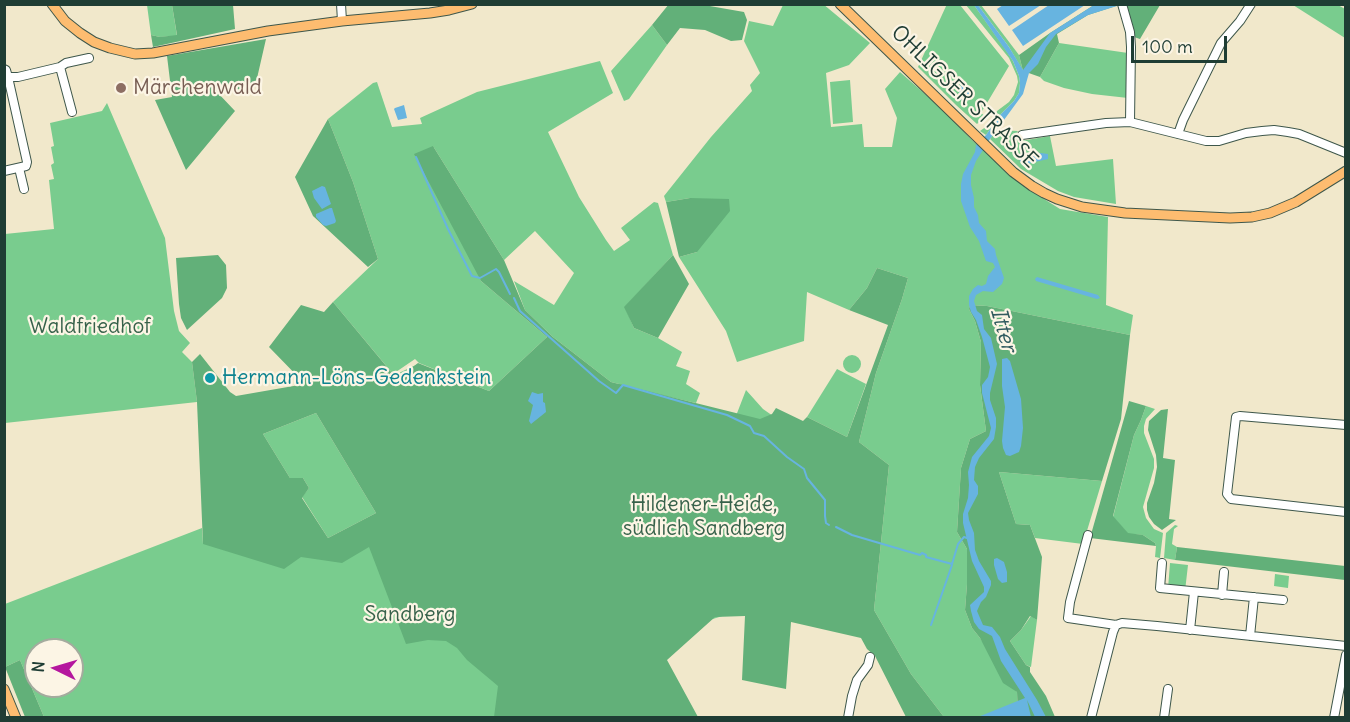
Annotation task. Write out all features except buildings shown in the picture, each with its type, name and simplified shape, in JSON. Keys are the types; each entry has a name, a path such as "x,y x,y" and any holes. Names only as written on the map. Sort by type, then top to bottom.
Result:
{"main road":[{"path":"52,4 65,21 94,42 135,54 153,53 268,31 430,13 472,4"},
{"name":"OHLIGSER STRASSE","path":"840,4 1012,172 1057,199 1082,207 1125,213 1230,218 1260,216 1296,202 1346,171"},
{"path":"4,689 16,717"}],"street":[{"path":"341,4 342,21"},
{"path":"1122,4 1130,32 1130,122"},
{"path":"1178,135 1183,120 1221,43 1251,4"},
{"path":"6,73 18,77 89,58"},
{"path":"60,67 72,112"},
{"path":"4,171 26,166 27,162 6,73"},
{"path":"1022,135 1106,123 1130,122 1196,140 1213,142 1246,133 1274,130 1299,134 1346,153"},
{"path":"19,168 24,189"},
{"path":"1346,425 1236,417 1227,494 1231,498 1346,512"},
{"path":"1088,535 1070,602 1068,618 1116,625 1122,623 1346,646"},
{"path":"1162,563 1160,588 1283,600"},
{"path":"1222,595 1224,572"},
{"path":"1190,630 1194,592"},
{"path":"1250,636 1254,597"},
{"path":"1091,717 1116,625"},
{"path":"1334,717 1346,655"},
{"path":"848,717 857,680 868,665 870,657"},
{"path":"1164,717 1168,690"}],"green space":[{"path":"669,4 704,5 744,12 747,20 742,40 731,41 705,30 680,28 667,45 652,25"},
{"path":"823,4 870,43 849,65 826,73 831,127 862,124 864,147 892,147 897,118 885,89 900,72 1025,187 1060,209 1108,217 1106,305 1133,315 1130,335 987,306 970,305 969,309 981,342 980,385 986,431 970,439 961,468 957,532 967,549 965,610 972,628 1017,692 1018,717 944,717 911,674 874,610 889,465 859,442 876,373 908,278 877,268 867,288 849,310 807,292 804,341 737,362 726,331 679,257 697,252 690,198 666,202 664,196 711,137 752,91 750,85 760,73 744,41 749,21 773,26 783,5"},
{"path":"947,4 960,5 1009,66 981,113 985,116 977,124 918,67"},
{"path":"147,5 172,5 177,36 151,35"},
{"path":"172,5 233,5 235,29 153,47 151,35 160,37 177,35"},
{"path":"966,5 974,5 1013,61 1019,76 1019,93 986,135 980,131 990,124 997,111 1009,102 1018,82 1009,58"},
{"path":"978,5 981,5 1019,55 1023,71 1009,47"},
{"path":"1094,5 1119,5 1088,15 1057,34 1059,43 1040,77 1023,71 1019,55"},
{"path":"1125,5 1160,5 1140,39 1134,37"},
{"path":"1293,5 1338,5 1345,9 1345,38"},
{"path":"652,25 667,45 629,99 624,101 611,71"},
{"path":"266,39 255,87 217,92 235,111 186,170 155,100 172,97 167,56"},
{"path":"1059,43 1128,53 1128,98 1092,94 1044,81 1040,77"},
{"path":"600,61 613,93 548,132 579,197 614,251 630,240 621,228 654,202 658,203 673,255 625,307 634,328 682,352 676,366 690,371 686,384 700,393 696,403 653,393 734,421 746,390 763,409 786,425 799,617 732,613 700,623 549,717 44,717 36,698 84,698 84,638 24,638 24,670 20,660 5,667 5,604 202,528 203,544 331,540 381,515 386,379 418,364 487,394 612,397 619,384 611,382 553,337 525,310 514,281 554,305 574,273 535,231 504,260 433,146 481,281 547,337 489,391 419,363 415,359 393,374 333,302 378,259 353,182 328,119 377,82 392,127 422,124 420,118 477,92"},
{"path":"850,80 853,122 833,124 830,82"},
{"name":"Waldfriedhof","path":"107,103 165,238 174,311 179,331 190,343 182,352 192,362 197,402 5,423 5,234 54,229 49,180 54,179 51,147 54,146 50,123 102,111"},
{"path":"328,119 353,182 378,259 368,267 313,216 295,177"},
{"path":"996,130 1018,131 1013,138 1021,141 1050,136 1056,166 1113,159 1116,204 1074,197 1058,191 1021,169 990,139"},
{"path":"433,146 504,260 525,310 553,337 611,382 760,419 772,414 776,408 803,421 807,417 847,437 888,325 849,310 867,288 877,268 908,278 876,373 859,442 889,465 874,610 911,674 944,717 906,717 875,656 867,649 861,638 791,622 786,689 742,680 745,616 715,617 667,660 698,717 494,717 498,686 467,660 457,648 446,641 428,640 406,644 369,547 342,563 301,557 284,569 203,544 197,402 192,362 200,354 230,392 236,396 305,384 269,347 301,305 324,312 333,302 397,379 418,363 489,391 547,337 481,281 414,154","holes":["316,413 376,513 328,538 302,498 309,488 303,478 290,478 263,434"]},
{"path":"690,198 729,199 730,211 697,252 679,257 666,202"},
{"path":"218,255 226,265 227,288 222,298 187,330 181,318 176,258"},
{"path":"673,255 689,284 658,338 634,328 624,307"},
{"path":"970,305 987,306 1130,335 1121,419 1102,481 999,472 1016,524 1030,525 1042,557 1037,620 1030,616 1010,641 1026,665 1030,667 1030,672 1046,696 1055,717 1018,717 1017,692 1003,683 980,638 972,628 965,610 967,549 957,532 961,468 970,439 986,431 980,385 981,342 969,309"},
{"path":"852,355 858,358 861,364 858,370 852,373 846,370 843,364 846,358"},
{"path":"837,369 866,384 847,437 807,417"},
{"path":"1129,401 1146,406 1134,435 1113,516 1128,533 1143,535 1156,546 1090,538"},
{"path":"1146,406 1155,409 1146,419 1144,426 1144,433 1154,459 1154,468 1143,507 1146,518 1154,529 1163,533 1160,558 1155,557 1155,543 1143,535 1128,534 1113,517 1134,435"},
{"path":"1168,409 1163,458 1175,460 1169,519 1176,520 1162,530 1154,524 1147,510 1157,467 1156,455 1148,430 1149,421 1161,410"},
{"path":"316,413 376,513 328,538 302,497 309,488 303,478 290,478 263,434"},
{"path":"999,472 1102,481 1083,544 1035,538 1030,525 1016,524"},
{"path":"1175,525 1178,526 1174,529 1172,544 1177,547 1175,560 1164,558 1166,533"},
{"path":"1177,547 1345,566 1345,580 1175,560"},
{"path":"1170,563 1188,565 1185,591 1168,589"},
{"path":"1275,574 1289,576 1288,588 1274,586"},
{"path":"1031,616 1037,620 1031,667 1026,665 1010,641"},
{"path":"20,660 24,670 24,698 36,698 44,717 25,717 5,667"}],"water":[{"path":"974,5 978,5 1023,70 1050,33 1094,5 1120,5 1088,15 1056,34 1046,47 1038,64 1029,73 1023,94 990,139 976,161 971,175 974,207 979,223 986,231 987,241 995,249 1004,278 1002,284 993,292 983,291 976,295 974,301 977,311 982,315 984,329 991,338 997,364 990,393 996,418 994,439 975,467 974,480 978,486 978,494 968,513 974,533 975,550 991,581 986,597 977,611 983,625 992,627 1000,637 1046,717 1035,717 1027,700 1031,717 978,717 1025,698 1001,661 992,636 979,629 974,622 970,605 984,592 984,587 972,561 963,523 968,498 968,472 972,457 989,436 991,428 982,393 982,385 988,377 990,367 982,337 971,312 969,296 978,285 986,284 988,276 995,267 993,263 986,261 979,241 970,227 961,201 961,184 976,145 1014,101 1019,93 1020,83 1013,61"},
{"path":"1003,5 1041,5 1009,26 997,9"},
{"path":"1049,5 1085,5 1023,46 1012,30"},
{"path":"964,84 968,86 970,92 967,101 962,101 959,96 959,88"},
{"path":"404,105 407,118 398,120 394,109"},
{"path":"1048,154 1048,159 1022,165 1019,159 1020,155"},
{"path":"322,186 325,187 331,204 322,209 312,191"},
{"path":"332,208 336,221 326,226 316,217 316,214"},
{"path":"1037,277 1098,295 1100,298 1036,281"},
{"path":"1007,358 1010,361 1021,399 1023,428 1019,452 1010,456 1006,455 1002,441 1005,407 1002,359"},
{"path":"532,392 543,393 546,412 531,424 529,421 533,405 528,401"},
{"path":"997,558 1004,562 1007,582 1002,583 998,579 994,565 994,559"}],"waterway":[{"path":"416,157 472,276 480,278 496,269 510,294"},
{"path":"514,298 520,311 599,381 616,393 623,385 727,415 750,426 754,433 764,436 804,469 807,478 825,500 826,523 829,525"},
{"path":"836,527 852,535 920,555 922,553 926,557 952,564 958,544 964,537 967,538"},
{"path":"931,625 952,565"}],"place":[{"name":"Märchenwald","path":"121,88"},
{"name":"Hermann-Löns-Gedenkstein","path":"210,378"}],"water label":[{"name":"Itter","path":"1003,330"}],"park label":[{"name":"Hildener-Heide, südlich Sandberg","path":"704,517"},
{"name":"Sandberg","path":"410,615"}]}
